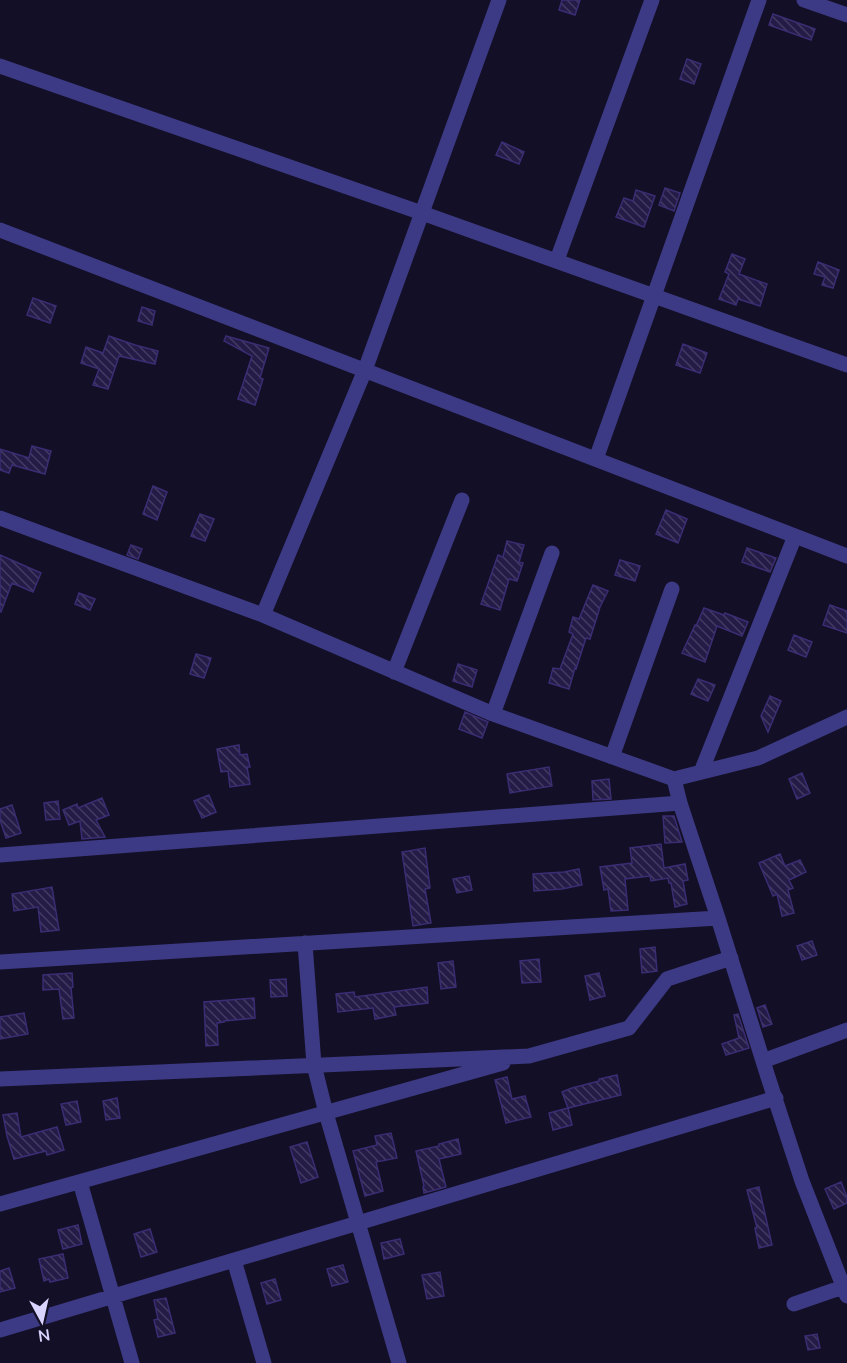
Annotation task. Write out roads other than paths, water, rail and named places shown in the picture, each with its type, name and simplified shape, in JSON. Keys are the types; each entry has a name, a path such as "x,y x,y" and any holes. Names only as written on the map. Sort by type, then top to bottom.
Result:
{"street":[{"path":"263,615 365,370 500,0"},
{"path":"557,261 652,0"},
{"path":"596,459 759,0"},
{"path":"804,0 847,15"},
{"path":"0,66 422,213 847,365"},
{"path":"0,230 847,556"},
{"path":"394,672 462,501"},
{"path":"0,518 263,615 493,714 674,779 758,758 847,717"},
{"path":"701,772 795,536"},
{"path":"493,714 552,553"},
{"path":"612,757 672,589"},
{"path":"674,779 762,1061 802,1180 845,1292 794,1304"},
{"path":"0,855 680,803"},
{"path":"0,962 718,918"},
{"path":"305,943 314,1065 399,1363"},
{"path":"0,1204 629,1028 667,979 731,958"},
{"path":"762,1061 847,1030"},
{"path":"0,1079 530,1056"},
{"path":"0,1330 776,1098"},
{"path":"80,1182 132,1363"},
{"path":"234,1260 264,1363"}]}
